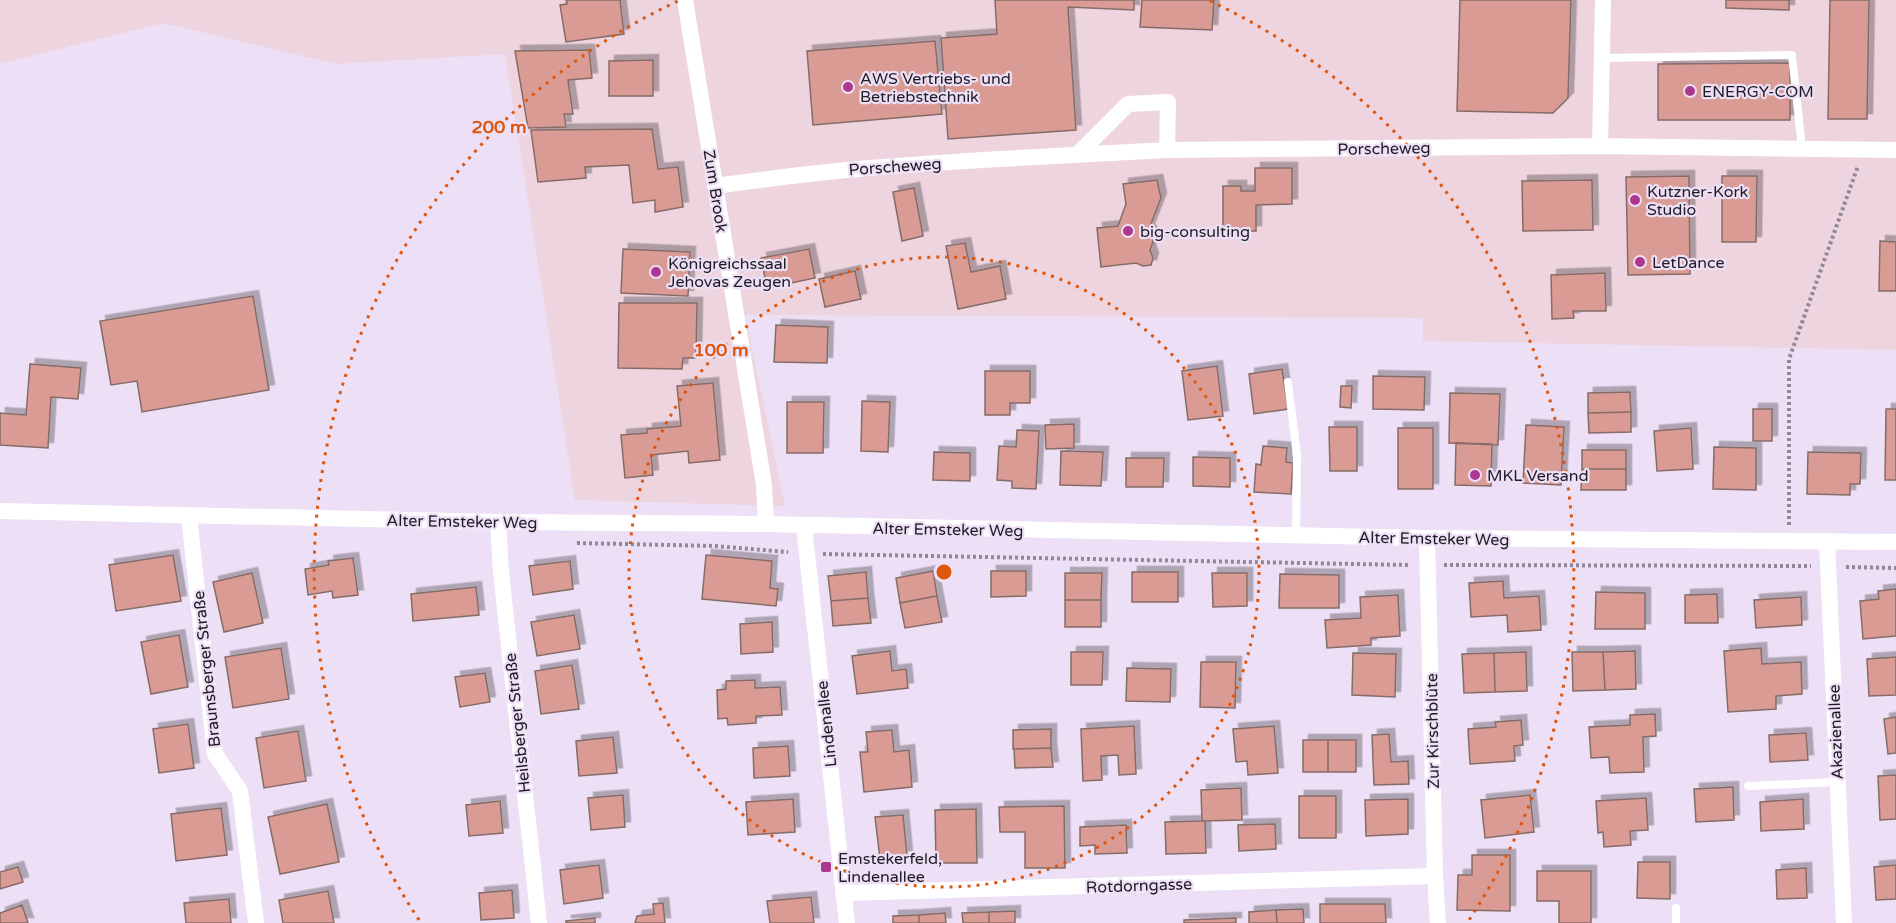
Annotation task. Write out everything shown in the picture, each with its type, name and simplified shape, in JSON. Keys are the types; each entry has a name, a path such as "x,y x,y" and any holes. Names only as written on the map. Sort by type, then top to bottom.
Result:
{"street":[{"name":"Zum Brook","path":"685,0 764,485 766,524"},
{"path":"1600,146 1603,0"},
{"path":"1077,155 1128,104 1168,102 1167,150"},
{"name":"Porscheweg","path":"715,186 846,170 1167,150 1600,146 1896,150"},
{"name":"Alter Emsteker Weg","path":"0,511 1296,536 1896,542"},
{"name":"Braunsberger Straße","path":"189,516 215,754 240,791 256,923"},
{"name":"Heilsberger Straße","path":"498,522 501,572 539,923"},
{"name":"Lindenallee","path":"804,526 847,923"},
{"name":"Zur Kirschblüte","path":"1427,538 1438,923"},
{"name":"Akazienallee","path":"1827,541 1844,923"},
{"name":"Rotdorngasse","path":"843,893 1435,876"}],"lane":[{"path":"1602,58 1792,55 1802,149"},
{"path":"1288,382 1297,456 1296,536"},
{"path":"1748,786 1837,782"},
{"path":"1676,908 1676,923"}],"path":[{"path":"1788,541 1789,359 1864,150"},
{"path":"569,543 715,546 808,553 1428,565 1896,568"}],"shaded area":[{"path":"0,0 1896,0 1896,350 1423,341 1423,318 745,315 785,506 575,500 505,54 336,64 163,23 0,64"}],"building":[{"path":"567,0 620,0 624,34 566,42 560,5 567,4"},
{"path":"995,0 1134,0 1134,10 1068,7 1076,130 948,139 941,38 997,34"},
{"path":"1142,0 1214,0 1212,30 1140,27"},
{"path":"1460,0 1571,0 1568,98 1553,113 1457,111"},
{"path":"1726,0 1789,0 1789,10 1726,8"},
{"path":"1830,0 1869,0 1867,119 1828,119"},
{"path":"935,41 942,114 813,125 807,51"},
{"path":"589,50 592,78 568,80 573,114 564,114 566,127 528,128 515,51"},
{"path":"653,60 653,96 609,96 609,61"},
{"path":"1790,63 1790,120 1658,120 1658,64"},
{"path":"652,129 658,169 678,167 683,207 655,212 655,200 633,203 629,165 585,167 586,178 538,182 531,130"},
{"path":"1255,168 1292,168 1292,204 1256,205 1256,231 1223,231 1223,186 1241,186 1241,191 1255,191"},
{"path":"1689,176 1690,274 1628,275 1626,177"},
{"path":"1722,176 1757,176 1756,242 1722,242"},
{"path":"1157,180 1161,198 1149,229 1153,235 1150,250 1153,258 1151,265 1143,266 1136,263 1101,267 1097,228 1118,226 1126,204 1123,184"},
{"path":"1592,180 1593,230 1523,231 1522,181"},
{"path":"914,188 923,236 902,241 893,192"},
{"path":"1880,241 1896,242 1896,291 1879,291"},
{"path":"965,243 971,272 1000,266 1006,299 958,309 946,246"},
{"name":"Königreichssaal Jehovas Zeugen","path":"623,249 690,252 688,296 621,293"},
{"path":"809,249 815,278 767,288 761,258"},
{"path":"855,271 861,299 825,307 819,279"},
{"path":"1605,273 1606,311 1573,311 1574,318 1552,319 1551,275"},
{"path":"253,296 269,390 142,412 137,381 111,385 100,321"},
{"path":"619,303 697,303 696,358 683,358 682,369 618,368"},
{"path":"776,325 828,327 827,363 774,362"},
{"path":"30,364 81,368 78,399 51,397 48,448 0,445 0,413 26,415"},
{"path":"1217,366 1223,416 1188,420 1182,371"},
{"path":"1282,369 1288,409 1254,414 1249,374"},
{"path":"985,371 1030,371 1030,403 1010,403 1010,415 985,415"},
{"path":"1373,376 1425,377 1424,410 1373,409"},
{"path":"713,383 720,460 689,463 688,451 651,455 653,475 625,478 621,435 647,433 647,429 681,426 677,386"},
{"path":"1341,386 1352,386 1351,408 1340,407"},
{"path":"1630,392 1631,412 1588,413 1588,393"},
{"path":"1450,393 1500,394 1498,445 1449,443"},
{"path":"862,401 890,402 888,452 861,451"},
{"path":"787,402 824,402 823,453 787,453"},
{"path":"1753,409 1772,409 1772,441 1753,441"},
{"path":"1886,409 1896,409 1896,480 1885,480"},
{"path":"1631,412 1631,432 1589,433 1588,413"},
{"path":"1074,424 1074,448 1046,449 1045,425"},
{"path":"1526,425 1564,427 1561,485 1523,483"},
{"path":"1329,427 1357,427 1357,471 1330,471"},
{"path":"1398,428 1433,428 1433,489 1398,489"},
{"path":"1691,428 1693,469 1657,471 1654,431"},
{"path":"1017,430 1039,431 1036,489 1012,488 1012,481 997,480 999,446 1016,447"},
{"path":"1456,443 1492,444 1491,486 1455,485"},
{"path":"1263,446 1287,448 1286,462 1293,463 1291,494 1254,492 1256,464 1261,465"},
{"path":"1714,447 1756,448 1756,490 1713,489"},
{"path":"1582,450 1626,450 1626,469 1582,469"},
{"path":"1061,451 1103,452 1101,486 1060,485"},
{"path":"934,452 970,453 970,481 933,480"},
{"path":"1808,452 1861,453 1860,484 1850,484 1850,495 1807,494"},
{"path":"1193,457 1230,458 1230,487 1193,486"},
{"path":"1126,458 1164,458 1163,487 1126,487"},
{"path":"1582,469 1626,469 1626,490 1581,490"},
{"path":"173,555 181,601 116,611 109,565"},
{"path":"706,555 772,561 770,588 778,589 776,606 702,599"},
{"path":"353,558 358,595 333,598 332,591 308,595 305,569 329,565 328,561"},
{"path":"570,561 573,589 533,595 529,566"},
{"path":"933,571 937,596 900,603 896,578"},
{"path":"991,571 1026,571 1026,596 991,597"},
{"path":"866,572 868,598 831,601 828,576"},
{"path":"1132,572 1178,572 1178,602 1132,602"},
{"path":"252,573 263,623 224,632 213,582"},
{"path":"1065,573 1102,573 1101,600 1065,600"},
{"path":"1212,573 1247,573 1247,606 1213,607"},
{"path":"1280,574 1339,575 1339,608 1279,608"},
{"path":"1503,581 1504,598 1539,596 1541,630 1508,632 1507,615 1471,617 1469,583"},
{"path":"476,587 479,615 413,621 411,594"},
{"path":"1896,589 1896,636 1863,639 1860,601 1879,599 1878,591"},
{"path":"1596,592 1645,593 1645,629 1595,629"},
{"path":"1717,594 1718,623 1685,623 1685,595"},
{"path":"1398,595 1400,636 1371,638 1371,645 1327,648 1325,620 1361,618 1360,597"},
{"path":"937,596 942,622 905,628 900,603"},
{"path":"1801,597 1802,625 1756,628 1754,600"},
{"path":"868,598 871,623 833,626 831,601"},
{"path":"1065,600 1101,600 1101,627 1065,627"},
{"path":"574,615 580,649 537,656 531,622"},
{"path":"772,622 773,652 741,654 740,624"},
{"path":"179,635 188,687 151,694 141,642"},
{"path":"281,648 289,699 233,708 225,657"},
{"path":"1761,648 1762,664 1801,662 1802,694 1776,696 1776,709 1728,712 1724,651"},
{"path":"890,651 892,671 906,669 908,688 857,694 852,656"},
{"path":"1635,651 1636,689 1605,690 1603,652"},
{"path":"1071,652 1103,652 1102,685 1071,685"},
{"path":"1526,652 1527,691 1495,692 1494,653"},
{"path":"1572,652 1603,652 1605,690 1573,691"},
{"path":"1353,653 1396,654 1395,697 1352,695"},
{"path":"1494,653 1495,692 1464,693 1462,654"},
{"path":"1896,657 1896,695 1869,696 1867,659"},
{"path":"1201,662 1236,662 1235,708 1200,707"},
{"path":"572,665 579,709 541,714 535,671"},
{"path":"1127,668 1171,669 1170,702 1126,701"},
{"path":"485,673 490,702 460,707 455,677"},
{"path":"755,680 755,688 780,687 782,715 756,716 756,723 728,725 727,718 718,719 717,690 726,689 726,681"},
{"path":"1655,714 1656,736 1643,737 1644,772 1610,773 1609,757 1591,758 1589,727 1630,725 1630,715"},
{"path":"1896,717 1896,753 1888,754 1884,719"},
{"path":"1521,720 1523,745 1514,746 1515,761 1470,764 1468,729 1496,727 1495,722"},
{"path":"188,724 194,768 159,773 153,729"},
{"path":"1134,726 1136,774 1119,775 1118,755 1101,756 1102,780 1083,781 1081,729"},
{"path":"1274,726 1278,773 1248,775 1247,761 1236,762 1233,729"},
{"path":"1051,729 1051,748 1013,749 1013,730"},
{"path":"892,730 894,752 909,750 912,787 864,792 860,752 868,752 866,732"},
{"path":"298,731 306,781 264,788 256,738"},
{"path":"1806,733 1808,760 1770,762 1769,735"},
{"path":"1389,734 1391,762 1408,761 1409,784 1374,785 1372,735"},
{"path":"613,737 617,773 579,776 576,741"},
{"path":"1303,740 1328,740 1328,772 1303,772"},
{"path":"1328,740 1356,740 1356,772 1328,772"},
{"path":"788,746 790,776 754,778 753,748"},
{"path":"1051,748 1053,767 1015,768 1014,749"},
{"path":"1896,775 1896,819 1880,820 1878,776"},
{"path":"1733,787 1734,820 1696,822 1694,789"},
{"path":"1241,788 1242,820 1202,821 1201,790"},
{"path":"623,795 625,827 591,830 588,798"},
{"path":"1530,795 1534,832 1485,838 1481,800"},
{"path":"1299,796 1336,796 1336,838 1299,838"},
{"path":"1646,798 1648,830 1630,831 1631,845 1604,847 1603,832 1598,833 1596,801"},
{"path":"793,799 795,832 748,835 746,802"},
{"path":"1408,799 1408,834 1366,836 1365,800"},
{"path":"1803,799 1804,829 1761,831 1760,802"},
{"path":"500,801 503,833 469,836 466,805"},
{"path":"327,804 339,862 280,874 268,817"},
{"path":"1064,806 1065,868 1025,868 1025,832 1000,832 999,807"},
{"path":"221,808 227,855 176,861 171,814"},
{"path":"976,809 977,863 936,863 935,810"},
{"path":"903,815 907,856 880,859 875,817"},
{"path":"1205,821 1206,853 1166,854 1165,822"},
{"path":"1275,824 1276,849 1239,851 1238,825"},
{"path":"1126,825 1127,853 1095,854 1095,845 1080,846 1080,827"},
{"path":"1472,855 1510,855 1510,911 1457,910 1458,875 1472,875"},
{"path":"1638,862 1670,862 1670,899 1637,898"},
{"path":"599,865 603,898 564,904 560,870"},
{"path":"1896,865 1896,899 1876,900 1874,867"},
{"path":"18,867 23,882 0,889 0,872"},
{"path":"1806,868 1807,898 1777,899 1776,870"},
{"path":"1537,871 1591,871 1591,923 1559,923 1559,901 1537,901"},
{"path":"512,890 514,918 481,920 479,893"},
{"path":"328,891 334,923 283,923 279,900"},
{"path":"811,897 814,923 770,923 767,901"},
{"path":"229,899 231,923 186,923 184,903"},
{"path":"663,903 665,923 635,923 637,916 654,914 653,904"},
{"path":"1320,904 1385,904 1386,923 1320,923"},
{"path":"22,905 28,923 0,923 0,913"},
{"path":"1303,909 1304,923 1277,923 1276,910"},
{"path":"1276,910 1277,923 1249,923 1249,912"},
{"path":"1015,911 1015,923 989,923 989,912"},
{"path":"989,912 989,923 963,923 962,913"},
{"path":"945,913 946,923 919,923 919,915"},
{"path":"919,915 919,923 893,923 893,916"},
{"path":"595,918 595,923 566,923 566,921"},
{"path":"1236,918 1236,923 1184,923 1184,920"}],"place":[{"name":"AWS Vertriebs- und Betriebstechnik","path":"848,87"},
{"name":"ENERGY-COM","path":"1690,91"},
{"name":"Kutzner-Kork Studio","path":"1635,200"},
{"name":"big-consulting","path":"1128,231"},
{"name":"LetDance","path":"1640,262"},
{"name":"Königreichssaal Jehovas Zeugen","path":"656,272"},
{"name":"MKL Versand","path":"1475,475"},
{"name":"Emstekerfeld, Lindenallee","path":"826,867"}]}
